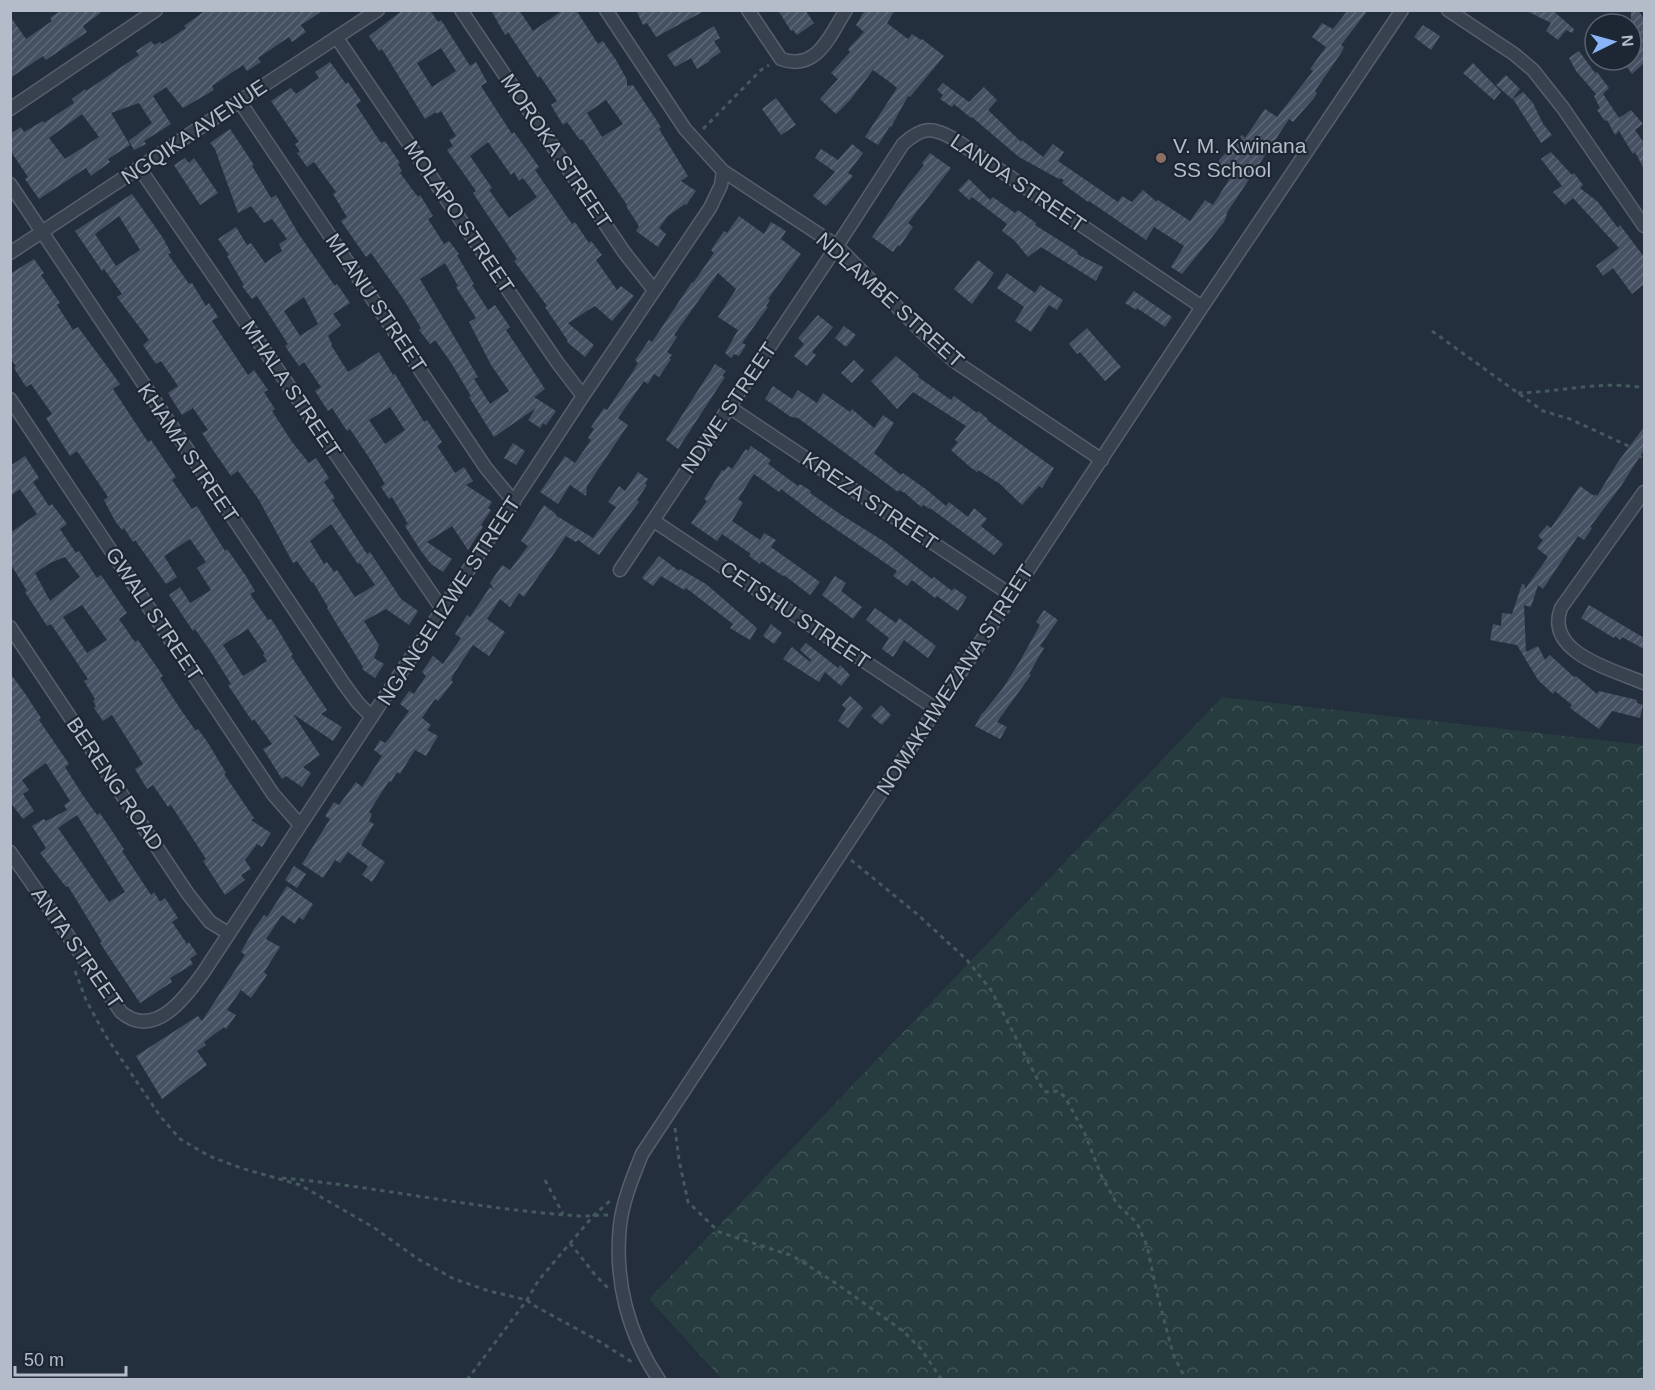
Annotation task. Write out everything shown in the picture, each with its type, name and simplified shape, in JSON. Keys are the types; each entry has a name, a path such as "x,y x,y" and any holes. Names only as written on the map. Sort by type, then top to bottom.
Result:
{"street":[{"path":"10,109 156,10"},
{"name":"NGQIKA AVENUE","path":"10,253 378,10"},
{"name":"MOROKA STREET","path":"461,10 624,252 654,290"},
{"name":"NDLAMBE STREET","path":"606,10 670,107 694,139 723,171 837,246 954,361 1102,460"},
{"path":"748,10 781,58 798,63 817,54 846,10"},
{"name":"NOMAKHWEZANA STREET","path":"659,1380 637,1341 623,1298 618,1258 622,1215 642,1154 1202,307 1402,10"},
{"path":"1448,10 1514,54 1533,70 1563,108 1644,226"},
{"name":"MOLAPO STREET","path":"337,38 557,362 583,396"},
{"name":"MLANU STREET","path":"240,102 486,468 514,502"},
{"name":"LANDA STREET","path":"837,246 903,144 915,133 927,130 940,131 1202,307"},
{"name":"MHALA STREET","path":"140,169 442,609"},
{"name":"NGANGELIZWE STREET","path":"158,1018 189,993 583,396 710,208 722,185 723,171"},
{"name":"KHAMA STREET","path":"10,184 344,684 372,717"},
{"name":"NDWE STREET","path":"620,570 837,246"},
{"name":"GWALI STREET","path":"10,399 273,794 300,825"},
{"name":"KREZA STREET","path":"729,407 1011,595"},
{"path":"1644,495 1561,608 1558,616 1559,631 1565,642 1578,654 1644,684"},
{"name":"CETSHU STREET","path":"654,520 936,709"},
{"name":"BERENG ROAD","path":"10,627 188,894 210,922 228,933"},
{"name":"ANTA STREET","path":"10,852 120,1012 139,1022 149,1022 158,1018"}],"path":[{"path":"694,139 761,70 781,58"},
{"path":"1432,331 1543,411 1570,419 1635,449 1644,462"},
{"path":"1518,393 1615,385 1644,388"},
{"path":"842,851 917,914 967,960 991,990 1041,1086 1046,1092 1058,1091 1065,1097 1085,1134 1101,1175 1117,1204 1137,1223 1147,1246 1156,1293 1173,1354 1186,1380"},
{"path":"78,950 74,967 86,999 105,1035 160,1116 180,1139 210,1156 300,1185 373,1227 418,1259 454,1279 489,1291 527,1300 633,1362"},
{"path":"672,1106 679,1160 688,1202 719,1232 793,1256 837,1284 903,1331 921,1349 942,1380"},
{"path":"272,1177 345,1184 411,1195 563,1214 622,1215"},
{"path":"545,1179 563,1214"},
{"path":"467,1380 527,1300 538,1281 570,1242 594,1215 632,1179"},
{"path":"570,1242 610,1290"}],"green space":[{"path":"1222,697 1644,745 1644,1379 722,1379 649,1299"}],"building":[{"path":"61,10 104,10 83,26 87,32 46,60 43,56 10,78 10,16 26,39 52,21 50,18"},
{"path":"206,10 324,10 301,25 306,32 292,42 289,37 258,58 261,62 247,71 243,65 212,86 214,90 183,108 166,87 153,96 171,124 144,141 146,144 134,150 129,141 152,123 139,103 111,113 130,145 108,159 110,162 91,176 86,168 39,199 25,179 28,177 10,150 10,134 21,127 24,132 43,121 44,123 74,103 72,99 85,89 86,91 139,55 136,51 151,41 154,45 160,42 162,44 186,28 184,26","holes":["82,114 99,137 65,159 49,138"]},
{"path":"403,10 430,10 438,22 441,20 470,66 476,62 487,82 481,86 512,134 514,132 539,167 535,170 572,224 575,222 589,243 591,241 602,255 596,260 617,290 621,286 634,296 612,321 595,306 568,323 594,345 585,357 567,342 545,307 547,306 514,261 517,259 473,193 476,191 447,150 453,146 449,140 456,136 441,111 425,119 382,49 379,51 369,36","holes":["441,48 456,71 432,87 417,63","488,142 511,175 514,172 519,181 523,178 537,197 509,218 489,190 492,188 470,156"]},
{"path":"491,10 519,10 533,31 563,10 576,10 598,44 603,41 627,80 627,86 633,85 661,127 659,129 688,176 681,181 696,191 686,205 668,216 659,228 666,234 658,247 636,231 639,226 627,205 582,139 580,140 567,122 563,125 551,105 557,101 540,76 538,78 508,32 505,35","holes":["606,100 623,124 602,137 587,113"]},
{"path":"636,10 706,10 656,37 647,23 643,25"},
{"path":"778,10 805,10 814,23 797,35 793,30 791,31"},
{"path":"865,10 895,10 887,23 908,39 912,34 922,39 944,56 910,97 908,96 878,145 865,137 897,88 891,83 873,70 851,99 836,114 820,99 838,79 831,73 850,52 848,49 864,32 856,25"},
{"path":"1348,10 1368,10 1341,45 1344,47 1341,53 1315,91 1317,93 1314,98 1293,122 1289,119 1226,214 1224,222 1182,274 1171,267 1184,246 1154,227 1146,240 1062,183 1064,180 1019,157 972,117 954,104 952,107 940,99 943,95 937,90 943,83 969,102 984,87 997,100 988,110 1021,142 1022,140 1043,157 1053,144 1064,152 1058,161 1118,202 1122,196 1132,202 1143,190 1157,202 1158,200 1190,221 1205,200 1213,205 1232,175 1219,164 1219,160 1242,135 1245,138 1265,109 1277,117 1313,71 1310,69 1326,47 1312,37 1322,23 1333,29"},
{"path":"1525,10 1552,10 1574,29 1572,33 1566,30 1558,40 1546,31 1551,23"},
{"path":"1643,18 1644,19 1643,64"},
{"path":"1423,25 1440,36 1431,50 1414,37"},
{"path":"714,26 720,38 714,41 721,52 697,69 691,58 675,67 667,55"},
{"path":"1579,51 1583,56 1583,72 1597,72 1609,88 1603,94 1619,118 1631,110 1643,124 1635,130 1644,143 1644,169 1635,152 1633,154 1619,131 1615,135 1607,120 1605,121 1597,110 1600,108 1594,96 1596,94 1576,71 1569,58"},
{"path":"330,62 346,84 348,82 361,101 356,105 381,143 385,141 400,163 398,164 402,171 400,173 418,197 420,195 433,216 428,219 444,244 449,241 459,254 457,255 474,284 472,285 488,310 495,305 510,327 506,330 545,389 534,397 556,411 546,425 543,423 540,428 528,420 536,408 494,437 450,361 435,340 430,344 419,330 421,328 402,297 371,253 366,257 341,221 347,217 333,194 336,192 314,162 307,167 297,153 300,152 295,144 299,142 271,101 291,88 296,94 319,78 315,72","holes":["445,263 458,286 456,287 476,318 469,322 491,365 509,391 490,404 474,379 478,377 420,279"]},
{"path":"1473,63 1501,92 1494,100 1463,73"},
{"path":"1506,75 1520,89 1512,99 1496,85"},
{"path":"1523,92 1533,103 1543,124 1552,135 1541,143 1513,99"},
{"path":"776,98 796,125 781,135 762,109"},
{"path":"230,129 254,165 252,166 271,198 276,195 298,233 335,286 337,284 350,303 333,314 341,325 328,336 348,372 379,352 424,422 427,420 442,442 437,446 455,473 464,467 473,481 466,485 492,502 488,508 491,510 481,525 483,527 468,550 452,526 427,542 452,559 443,572 431,564 421,551 405,526 408,524 392,497 389,499 381,487 385,484 350,429 347,431 332,408 328,411 315,391 321,387 304,362 299,366 285,346 288,344 257,296 252,299 242,286 244,285 227,256 229,255 218,239 236,227 247,245 251,243 265,263 282,251 279,244 287,239 272,219 264,223 251,206 238,213 215,149 210,143","holes":["304,297 318,324 300,336 284,311","390,407 405,430 385,444 369,420"]},
{"path":"852,144 863,153 848,173 853,176 826,206 813,196 835,172 815,158 821,149 838,160"},
{"path":"1551,152 1572,175 1574,173 1583,185 1580,188 1598,202 1618,228 1620,225 1644,257 1644,284 1632,294 1613,268 1603,276 1596,266 1619,248 1573,198 1565,205 1553,192 1562,186 1541,159"},
{"path":"930,153 951,168 908,223 913,227 893,252 872,237 924,165 922,163"},
{"path":"185,158 189,163 194,158 218,193 200,205 174,165"},
{"path":"969,179 990,200 993,197 1015,213 1018,210 1036,223 1035,225 1078,252 1077,254 1103,267 1096,281 1041,247 1028,257 1014,240 1002,231 1007,224 972,197 969,200 958,190"},
{"path":"132,194 163,238 171,253 168,254 189,284 192,283 206,306 209,303 218,317 212,321 248,375 254,370 268,390 264,392 275,409 272,411 292,442 309,463 316,458 329,478 324,482 335,498 332,500 367,554 370,552 401,599 418,611 409,625 386,609 364,621 379,645 374,658 384,664 375,678 362,669 363,667 313,582 297,561 293,563 259,500 238,471 231,476 215,453 202,433 208,430 193,408 182,415 168,393 178,386 161,361 156,364 143,345 149,340 117,297 122,294 104,269 102,271 75,231","holes":["119,216 140,250 116,266 95,234","331,524 375,585 355,597 337,570 334,572 327,562 324,564 310,541"]},
{"path":"739,216 764,234 771,222 786,231 781,239 801,254 768,299 770,300 766,306 768,307 742,343 746,345 739,356 734,354 731,358 725,353 738,330 718,317 736,289 718,273 674,335 677,337 667,352 672,355 669,358 671,359 659,377 654,374 648,384 644,381 618,418 628,425 587,486 586,496 570,485 558,504 540,492 565,456 575,463 591,440 588,438 594,429 591,427 604,408 607,410 632,373 638,363 635,360 649,340 652,342 714,253 711,250 724,231 727,233"},
{"path":"34,259 44,273 41,275 60,303 57,305 73,330 78,327 120,384 113,389 148,442 151,440 176,477 172,480 192,509 197,506 225,551 227,549 246,576 255,591 250,594 268,620 271,619 293,655 291,656 327,710 321,714 342,727 333,741 293,714 320,755 303,767 311,773 302,787 286,776 282,779 263,749 272,744 254,719 252,721 228,685 231,684 211,652 195,629 193,631 169,595 180,587 190,603 211,590 197,568 206,562 190,539 164,556 177,577 166,584 135,540 133,542 124,528 122,530 115,521 104,500 108,497 77,451 70,456 46,418 52,414 31,384 26,387 14,368 16,366 10,359 10,274","holes":["248,629 265,654 263,655 267,661 243,676 223,645"]},
{"path":"978,260 994,273 972,304 954,289"},
{"path":"1007,273 1035,293 1040,285 1063,300 1057,310 1049,305 1031,332 1015,321 1024,307 997,288"},
{"path":"1134,291 1172,317 1165,327 1137,308 1136,310 1125,303"},
{"path":"818,315 833,327 812,352 816,355 807,366 794,356 804,344 798,338"},
{"path":"844,326 856,335 846,347 835,338"},
{"path":"1087,328 1121,367 1105,381 1080,352 1077,354 1069,344"},
{"path":"896,356 919,375 918,377 951,400 954,396 977,413 978,411 987,420 1054,468 1042,488 1039,486 1022,505 1000,484 978,470 977,472 951,450 958,442 955,440 966,426 913,392 897,409 871,381"},
{"path":"854,360 864,370 852,383 841,373"},
{"path":"715,364 726,371 722,376 725,377 678,449 666,440"},
{"path":"773,386 792,399 798,390 817,403 823,393 850,412 852,409 874,428 883,415 894,423 874,453 946,506 949,502 968,517 974,508 987,519 981,526 1003,544 994,555 930,508 924,505 921,507 905,493 899,490 898,492 798,418 791,417 765,399"},
{"path":"1644,427 1644,450 1621,486 1590,527 1592,528 1584,540 1578,536 1543,589 1538,585 1531,607 1524,605 1526,652 1538,646 1545,660 1550,655 1597,694 1599,691 1637,700 1637,703 1643,705 1640,718 1612,711 1599,729 1570,708 1572,705 1555,691 1553,694 1538,680 1517,645 1490,640 1493,624 1501,626 1502,613 1512,614 1522,584 1525,585 1525,589 1548,557 1537,548 1543,540 1538,536 1547,525 1551,528 1580,486 1597,496"},
{"path":"513,443 525,451 516,465 504,458"},
{"path":"751,446 771,460 768,464 798,486 800,484 811,491 810,493 840,514 885,542 932,579 934,577 952,591 954,588 967,597 958,611 937,596 935,598 912,580 907,586 893,576 897,571 781,489 779,492 754,474 738,499 743,503 732,521 760,540 764,533 776,540 771,547 820,582 810,595 784,575 761,561 760,564 749,556 751,554 722,534 717,541 691,523 707,501 704,499 722,470 724,471 728,466 732,469 746,449 748,451"},
{"path":"25,456 39,478 33,482 49,506 52,504 67,524 60,529 76,553 79,551 97,578 101,575 127,613 119,619 135,642 138,640 163,676 160,678 181,710 208,743 226,773 224,774 254,818 251,820 271,833 262,847 257,844 245,860 251,869 241,875 245,880 225,895 203,861 206,859 171,805 168,807 153,785 147,789 135,769 143,764 112,715 103,721 94,708 95,699 84,681 88,679 51,624 47,626 10,563 10,533 37,514 20,489 10,496 10,466","holes":["65,557 80,577 50,601 35,573","82,605 107,640 87,653 63,617"]},
{"path":"638,472 648,479 645,484 647,485 637,500 639,502 599,555 578,540 576,542 566,536 524,597 519,593 510,607 500,599 487,619 505,632 489,656 473,645 453,675 451,680 453,682 438,701 435,699 422,718 431,725 427,730 438,736 426,756 415,750 400,774 397,772 391,782 389,781 369,812 372,814 369,821 374,824 361,845 385,862 372,882 362,875 368,866 348,852 340,863 335,860 323,878 302,864 330,819 325,816 334,802 339,805 356,782 362,787 382,756 374,750 380,740 385,743 388,740 409,711 400,704 409,691 414,694 426,676 422,672 433,656 443,664 461,638 455,634 467,615 470,617 490,587 494,590 490,583 502,565 510,570 528,546 521,541 544,505 555,515 593,538 616,507 608,502 619,486 625,491"},
{"path":"659,556 679,571 680,569 706,584 757,628 750,640 730,628 733,624 686,588 684,590 661,576 653,586 642,578"},
{"path":"835,576 846,583 841,591 862,607 853,619 822,595"},
{"path":"1589,605 1644,638 1644,649 1622,637 1620,640 1615,636 1614,638 1581,618"},
{"path":"875,608 896,623 899,618 936,646 928,658 904,640 893,657 882,649 889,638 866,620"},
{"path":"1044,610 1058,620 1040,646 1044,648 1029,674 1031,675 997,722 1007,727 1000,739 975,726 1020,661 1040,625 1036,622"},
{"path":"771,624 782,633 774,644 763,636"},
{"path":"806,643 838,668 840,665 850,675 841,686 825,672 819,682 783,659 792,647 810,662 811,660 800,650"},
{"path":"10,673 69,764 65,767 82,794 97,815 100,813 151,895 154,892 160,902 165,898 178,918 172,922 197,954 190,959 193,964 170,978 172,982 140,1003 100,943 102,942 68,886 66,887 40,853 46,848 32,826 67,810 64,805 70,801 46,763 22,780 29,790 23,794 34,811 23,819 10,802","holes":["77,815 125,892 109,902 58,828"]},
{"path":"850,696 863,708 848,728 838,721 846,709 842,705"},
{"path":"881,705 891,715 882,725 871,716"},
{"path":"294,866 306,874 297,888 285,880"},
{"path":"287,886 313,904 303,920 299,917 295,924 282,915 266,939 280,947 264,972 267,975 251,998 241,990 227,1010 236,1015 226,1029 224,1027 204,1042 206,1045 197,1051 207,1065 162,1099 136,1056 198,1016 202,1021 245,955 241,952 254,929 264,915 267,917"}],"place":[{"name":"V. M. Kwinana SS School","path":"1161,158"}]}
